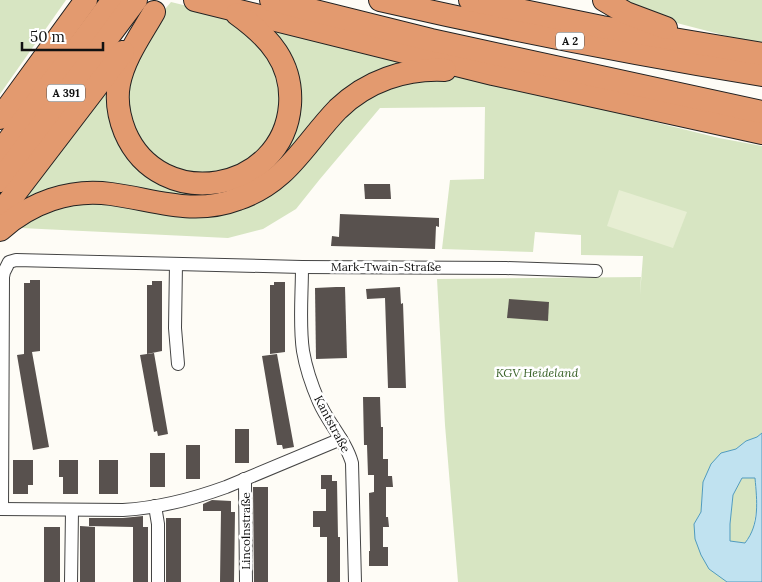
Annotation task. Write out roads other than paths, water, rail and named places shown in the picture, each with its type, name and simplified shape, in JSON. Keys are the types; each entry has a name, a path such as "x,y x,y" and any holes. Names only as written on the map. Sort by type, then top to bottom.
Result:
{"highway":[{"path":"0,118 86,0"},
{"path":"195,0 493,74 762,133"},
{"name":"A 2","path":"271,0 431,40 762,112"},
{"name":"A 2","path":"380,0 598,46 762,75"},
{"path":"470,0 602,27 758,53"},
{"path":"604,0 626,13 672,30 758,53"},
{"path":"140,3 127,60 119,85 118,99 122,125 128,138 144,160 166,175 191,183 205,184 231,180 244,175 266,159 281,137 289,111 289,84 286,71 274,47 254,26 230,10"},
{"path":"0,213 140,3"},
{"name":"A 391","path":"0,152 140,3"},
{"name":"A 391","path":"0,181 140,3"},
{"path":"0,95 51,47"},
{"path":"0,230 15,217 34,206 48,200 74,194 98,192 194,207 224,204 238,200 264,188 276,179 298,158 342,105 358,93 380,81 406,72 426,70 493,74"}],"street":[{"name":"Mark-Twain-Straße","path":"1,509 4,272 9,262 16,260 302,267 596,270"},
{"path":"176,264 175,328 178,364"},
{"name":"Kantstraße","path":"302,267 301,332 304,354 312,385 341,439 350,458 352,469 355,582"},
{"name":"Lincolnstraße","path":"1,509 123,510 174,503 210,493 341,439"},
{"name":"Lincolnstraße","path":"244,479 246,582"},
{"path":"155,506 158,524 158,582"},
{"path":"71,582 72,510"}],"water":[{"path":"762,433 762,582 727,582 709,569 701,555 695,539 694,524 701,512 703,482 711,464 721,453 736,449 746,441","holes":["742,478 755,478 756,512 750,536 745,543 730,541 733,495"]}],"park label":[{"name":"KGV Heideland","path":"537,373"}]}
